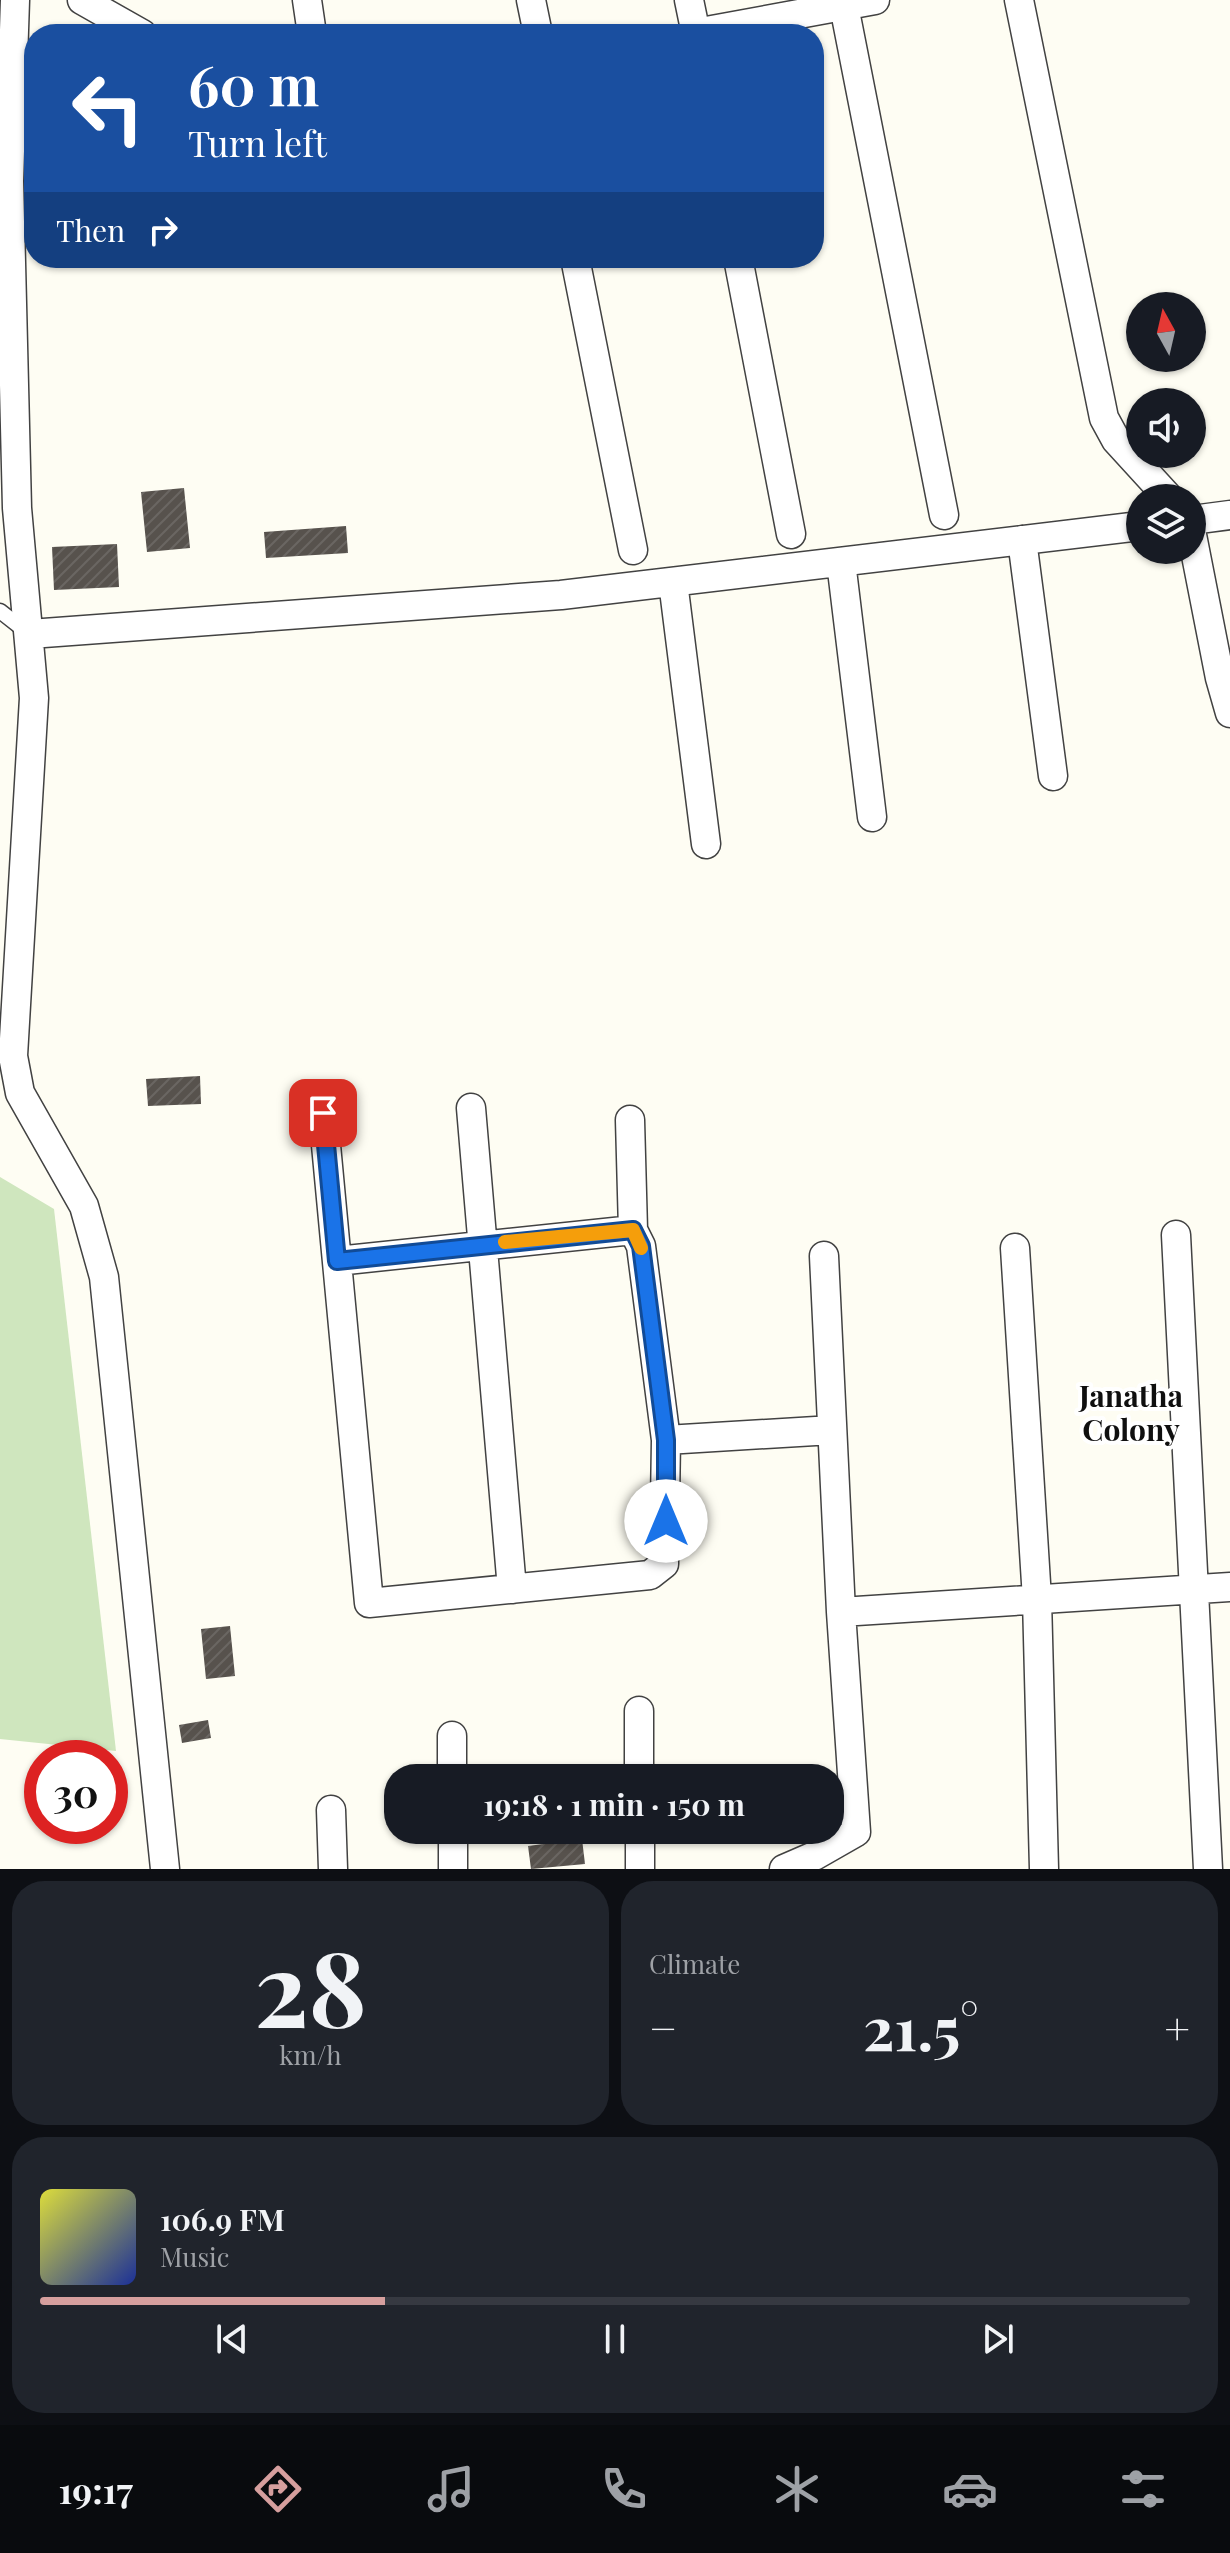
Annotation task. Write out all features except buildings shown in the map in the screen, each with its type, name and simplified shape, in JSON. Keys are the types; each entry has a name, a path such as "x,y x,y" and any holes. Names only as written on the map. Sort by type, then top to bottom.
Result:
{"street":[{"path":"15,0 9,181 17,508 34,698 11,925 13,1056 20,1093 84,1206 104,1277 165,1869"},
{"path":"82,0 124,24"},
{"path":"307,0 311,24"},
{"path":"531,0 536,24"},
{"path":"689,0 693,24"},
{"path":"748,24 875,0"},
{"path":"1019,0 1104,418 1116,440 1156,484"},
{"path":"844,6 944,515"},
{"path":"577,268 633,550"},
{"path":"740,268 791,534"},
{"path":"1206,518 1230,515"},
{"path":"30,634 561,595 1126,528"},
{"path":"1022,540 1053,776"},
{"path":"841,562 872,817"},
{"path":"1198,564 1230,713"},
{"path":"673,582 706,844"},
{"path":"471,1108 512,1589"},
{"path":"323,1113 369,1603 650,1575 664,1564 666,1440 641,1246 633,1230 630,1120"},
{"path":"337,1261 633,1230"},
{"path":"1176,1235 1208,1869"},
{"path":"1015,1248 1037,1599 1044,1869"},
{"path":"784,1869 856,1832 841,1612 824,1256"},
{"path":"666,1440 832,1430"},
{"path":"841,1612 1230,1587"},
{"path":"639,1711 639,1764"},
{"path":"452,1736 452,1764"},
{"path":"331,1810 333,1869"},
{"path":"453,1844 453,1869"},
{"path":"640,1844 640,1869"}],"lane":[{"path":"0,611 30,634"}],"green space":[{"path":"0,1177 54,1209 115,1740 0,1739"}],"slow traffic":[{"path":"505,1242 633,1230 641,1248"}],"district":[{"name":"Janatha Colony","path":"1131,1412"}],"route":[{"path":"323,1113 337,1261 633,1230 641,1246 666,1440 666,1521"}]}
